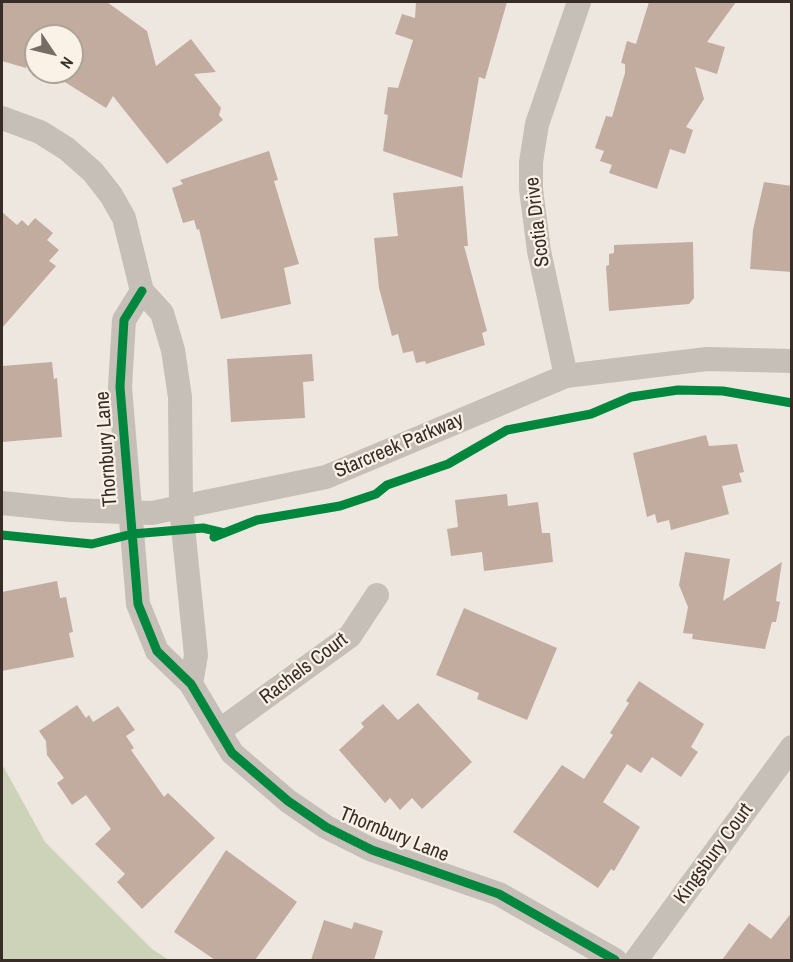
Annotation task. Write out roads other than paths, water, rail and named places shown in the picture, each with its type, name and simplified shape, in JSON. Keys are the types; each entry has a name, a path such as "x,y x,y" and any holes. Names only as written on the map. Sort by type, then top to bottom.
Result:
{"street":[{"name":"Scotia Drive","path":"566,376 538,251 531,189 531,162 537,124 579,2"},
{"path":"2,118 40,132 67,149 93,172 111,195 124,218 142,291 162,313 172,350 180,397 181,507 196,655 190,684"},
{"name":"Thornbury Lane","path":"142,291 124,320 120,387 138,604 157,651 190,684 232,753 288,801 326,827 372,850 499,894 615,960"},
{"name":"Starcreek Parkway","path":"2,503 70,510 129,510 152,513 326,477 566,376 707,359 792,361"},
{"name":"Rachels Court","path":"219,731 350,636 377,595"},
{"name":"Kingsbury Court","path":"636,960 792,747"}]}
